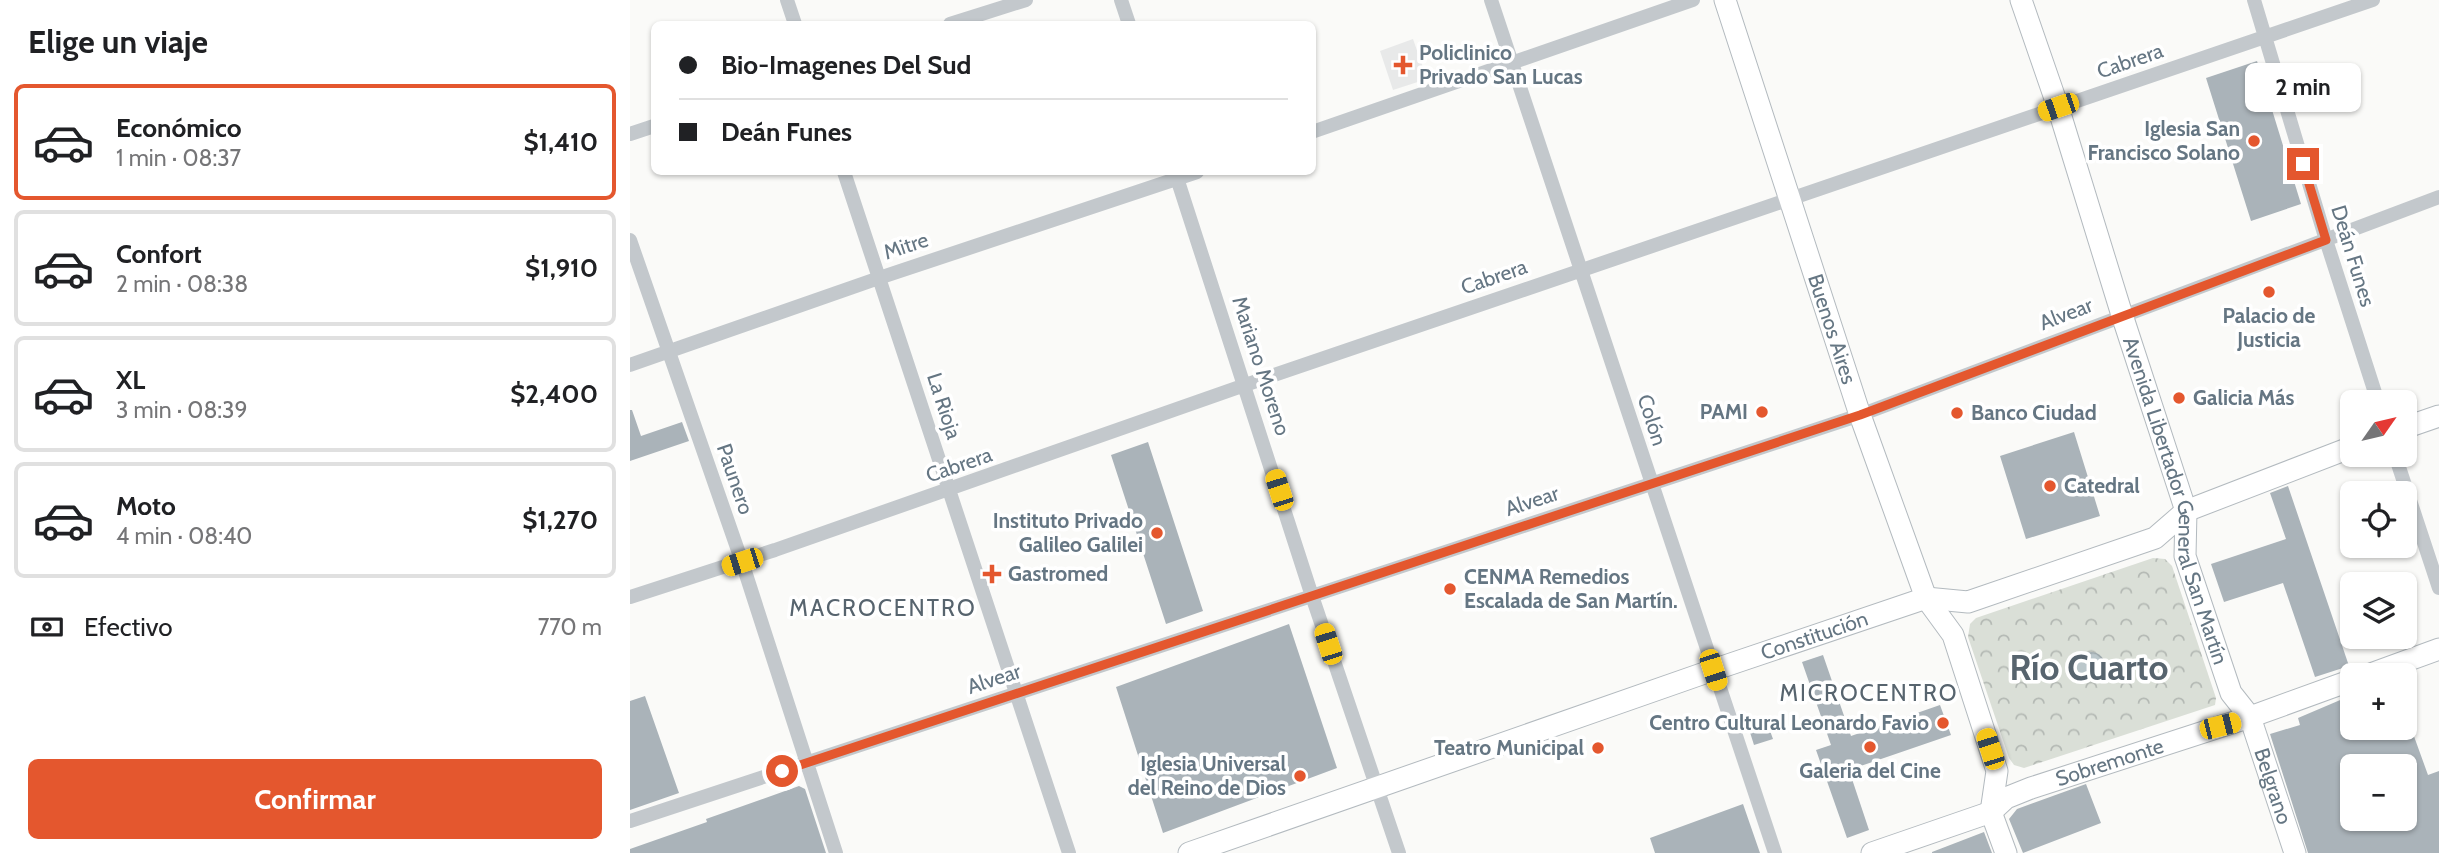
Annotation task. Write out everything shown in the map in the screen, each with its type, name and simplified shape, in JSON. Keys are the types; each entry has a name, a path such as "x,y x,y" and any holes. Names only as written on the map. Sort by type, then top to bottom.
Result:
{"main road":[{"name":"Buenos Aires","path":"1725,0 1860,415 1926,598 1953,635 1997,771 1991,812"},
{"name":"Avenida Libertador General San Martín","path":"2021,0 2058,107 2186,511 2186,556 2231,692 2250,717"},
{"path":"2417,424 2439,416"},
{"name":"Constitución","path":"1189,853 1926,598 1968,602 2155,538 2186,511 2340,452"},
{"path":"2401,663 2439,649"},
{"name":"Sobremonte","path":"1872,853 1991,812 2007,799 2031,788 2250,717 2340,684"},
{"name":"Belgrano","path":"2250,717 2295,853"},
{"path":"1991,812 2006,853"}],"street":[{"path":"787,0 794,21"},
{"path":"960,21 1026,0"},
{"path":"1121,0 1128,21"},
{"name":"Colón","path":"1491,0 1775,853"},
{"path":"1316,131 1693,0"},
{"name":"Deán Funes","path":"2254,0 2374,390"},
{"name":"Cabrera","path":"630,597 950,491 1245,385 2373,0"},
{"path":"630,134 651,126"},
{"name":"La Rioja","path":"845,175 1069,853"},
{"name":"Mitre","path":"630,365 1177,175"},
{"name":"Mariano Moreno","path":"1177,175 1312,596 1399,853"},
{"name":"Alvear","path":"630,821 1860,415 2439,197"},
{"name":"Paunero","path":"630,240 742,562 836,853"},
{"path":"2399,467 2439,588"}],"shaded area":[{"name":"Policlinico Privado San Lucas","path":"1413,39 1427,79 1393,90 1380,51"}],"green space":[{"path":"2153,558 2165,559 2172,566 2216,698 2215,705 2024,768 2014,765 2009,758 1968,637 1970,624 1976,618"}],"water":[{"path":"2091,652 2101,656 2105,666 2101,676 2091,680 2081,676 2077,666 2081,656"}],"building":[{"name":"Iglesia San Francisco Solano","path":"2257,61 2301,204 2251,221 2206,78"},
{"path":"630,410 641,436 682,422 689,441 630,461"},
{"name":"Catedral","path":"2074,432 2100,516 2026,539 2000,456"},
{"name":"Instituto Privado Galileo Galilei","path":"1148,442 1203,611 1166,624 1111,455"},
{"path":"2288,486 2340,639 2340,649 2343,649 2348,663 2340,663 2340,669 2315,677 2283,583 2224,602 2211,564 2286,539 2270,493"},
{"path":"1289,624 1337,768 1163,833 1116,687"},
{"name":"Galeria del Cine","path":"1823,655 1851,736 1940,705 1951,735 1849,770 1869,830 1847,838 1816,750 1831,745 1802,662"},
{"path":"645,696 679,793 630,810 630,701"},
{"path":"2340,700 2340,740 2415,740 2428,775 2439,771 2439,853 2308,853 2270,734 2300,725 2298,718"},
{"path":"1765,717 1773,739 1754,745 1747,723"},
{"path":"2086,784 2101,823 2023,853 2009,819 2017,809"},
{"path":"799,786 805,789 826,853 630,853 630,849"},
{"path":"1743,804 1760,853 1655,853 1650,838"},
{"path":"1984,832 1992,853 1932,853 1932,852"}],"place":[{"name":"Policlinico Privado San Lucas","path":"1403,65"},
{"name":"Iglesia San Francisco Solano","path":"2254,141"},
{"name":"Palacio de Justicia","path":"2269,292"},
{"name":"Galicia Más","path":"2179,398"},
{"name":"PAMI","path":"1762,412"},
{"name":"Banco Ciudad","path":"1957,413"},
{"name":"Catedral","path":"2050,486"},
{"name":"Instituto Privado Galileo Galilei","path":"1157,533"},
{"name":"Gastromed","path":"992,574"},
{"name":"CENMA Remedios Escalada de San Martín.","path":"1450,589"},
{"name":"Centro Cultural Leonardo Favio","path":"1943,723"},
{"name":"Galeria del Cine","path":"1870,747"},
{"name":"Teatro Municipal","path":"1598,748"},
{"name":"Iglesia Universal del Reino de Dios","path":"1300,776"}],"district":[{"name":"MACROCENTRO","path":"883,608"},
{"name":"Río Cuarto","path":"2089,668"},
{"name":"MICROCENTRO","path":"1869,693"}],"route":[{"path":"782,771 1860,415 2326,240 2303,164"}]}
